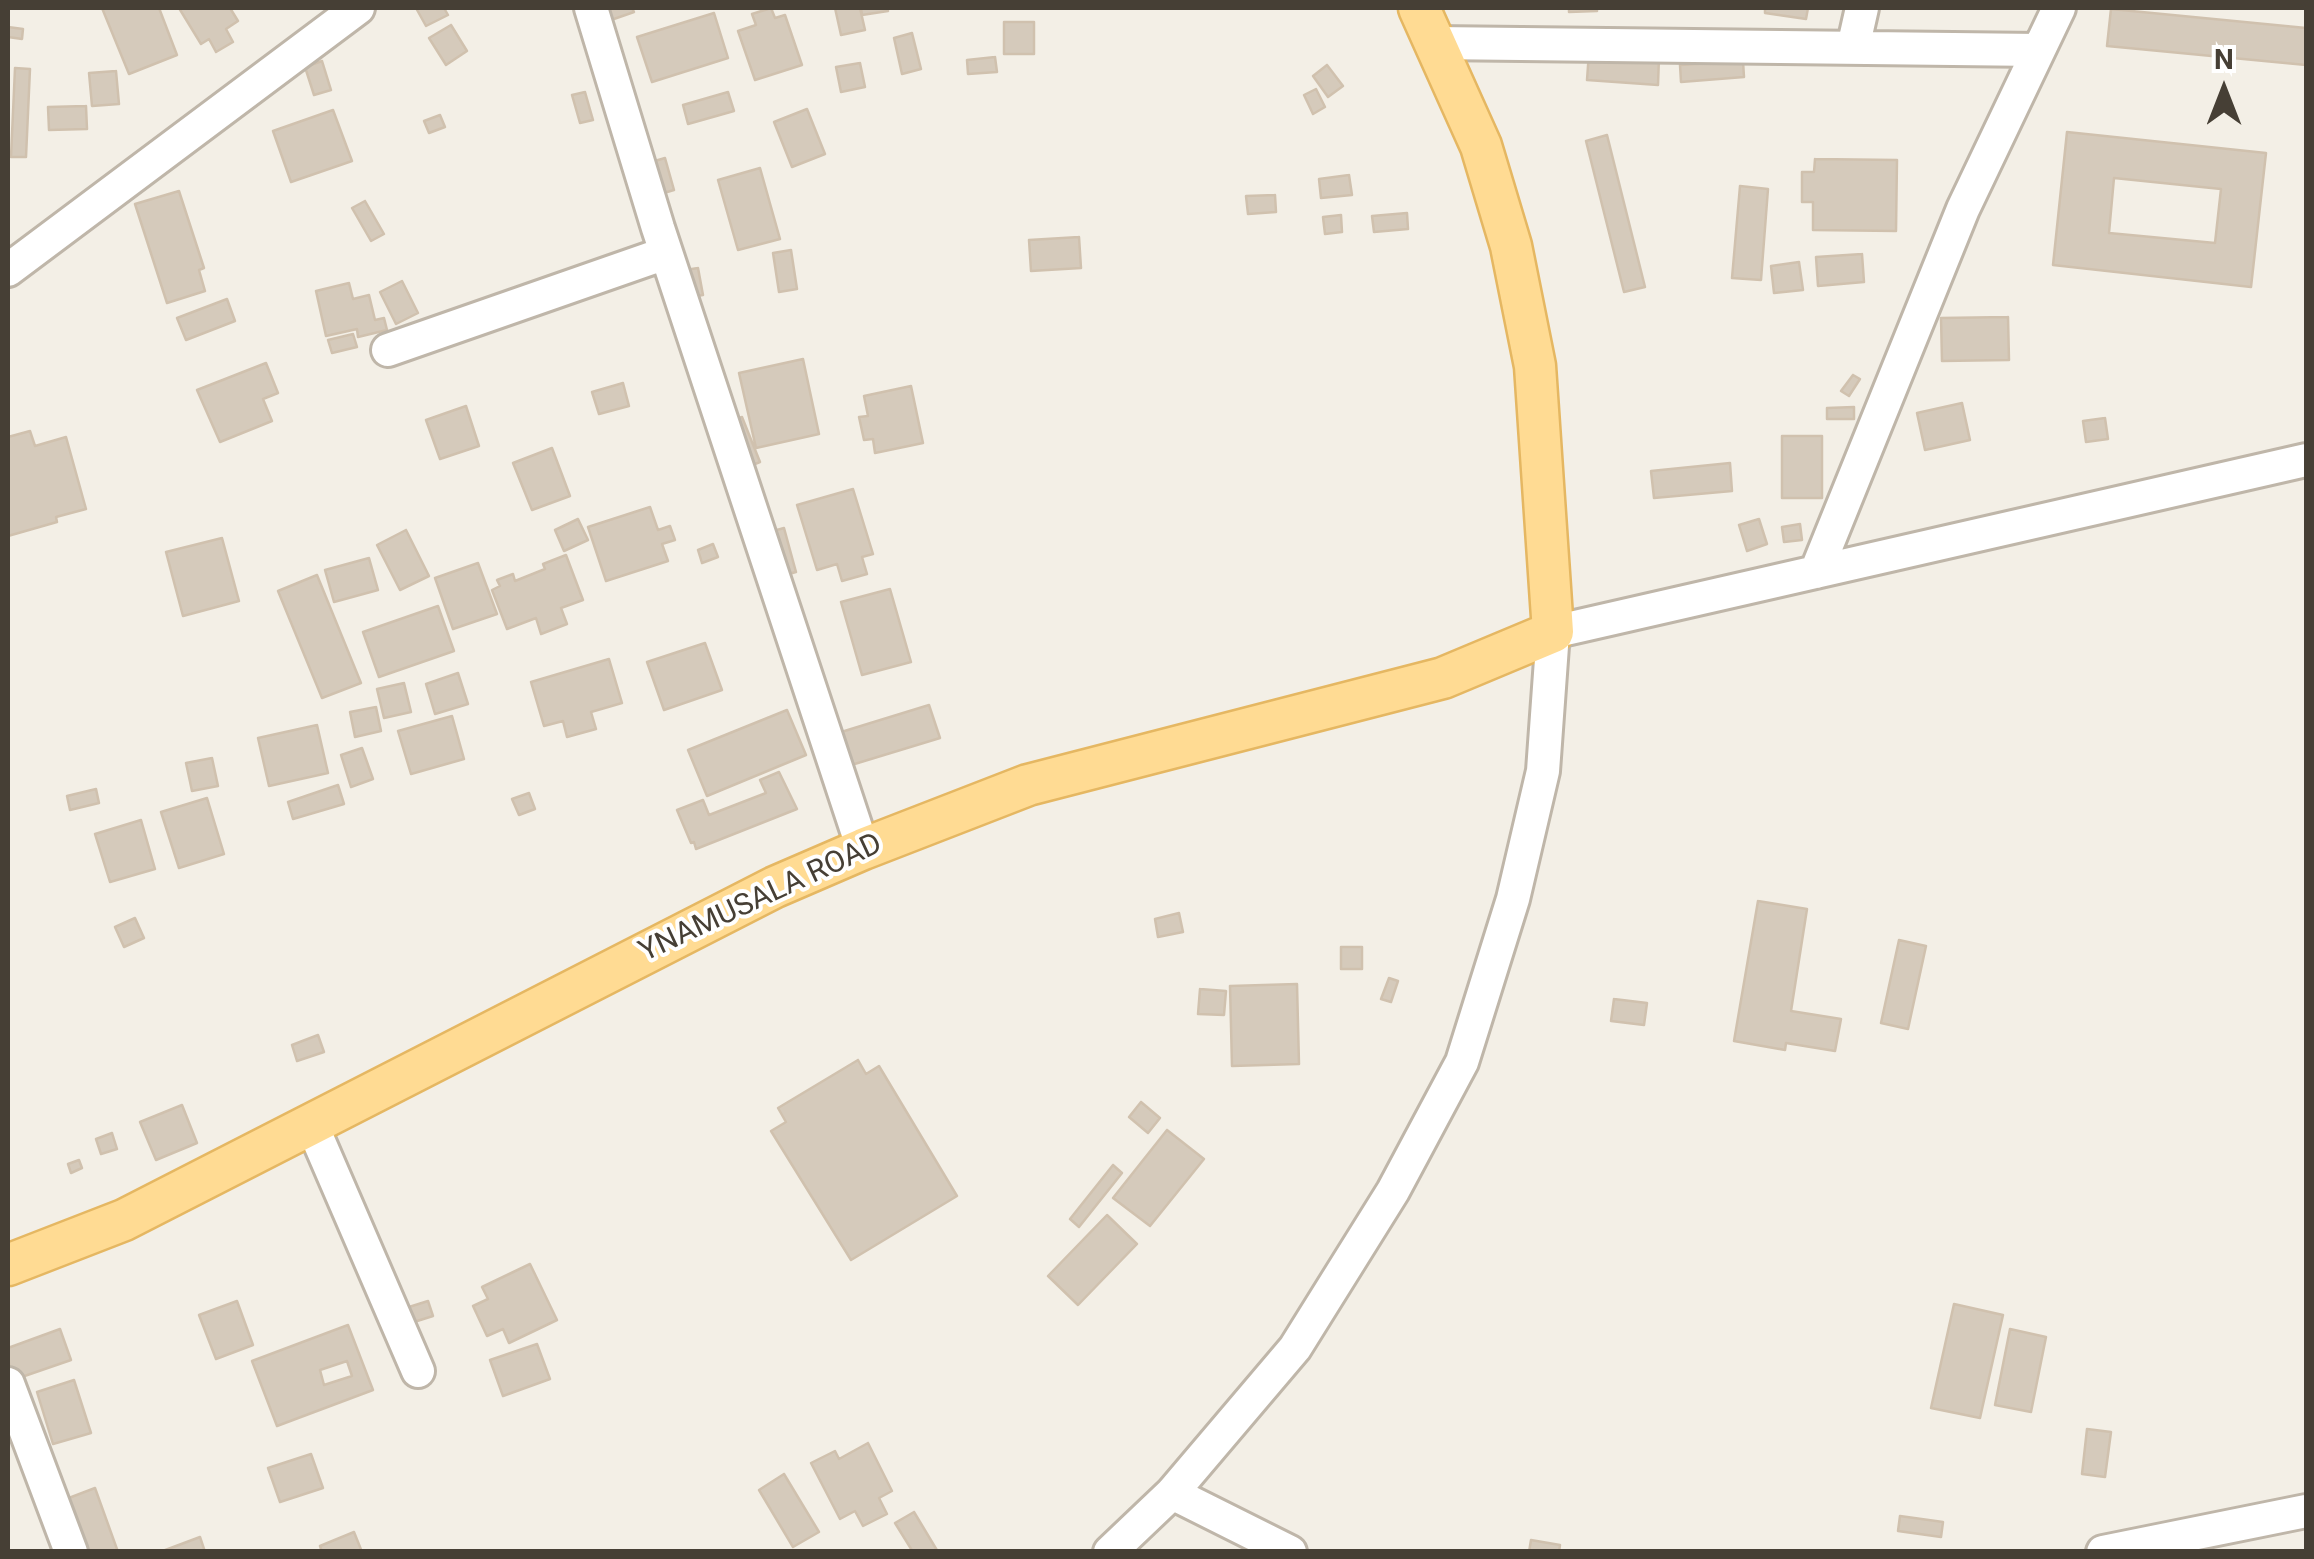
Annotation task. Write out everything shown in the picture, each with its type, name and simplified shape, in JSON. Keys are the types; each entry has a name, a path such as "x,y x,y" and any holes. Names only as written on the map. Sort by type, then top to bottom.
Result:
{"main road":[{"path":"1427,25 1481,146 1514,263 1534,366 1552,632"},
{"name":"YNAMUSALA ROAD","path":"8,1264 124,1220 774,887 863,849 1028,786 1444,678 1552,632"}],"street":[{"path":"8,270 358,8"},
{"path":"591,8 666,254 863,849"},
{"path":"1854,48 1862,8"},
{"path":"1816,572 1963,209 2059,8"},
{"path":"1427,25 1854,48 2038,50"},
{"path":"388,350 666,254"},
{"path":"1110,1552 1172,1493 1295,1348 1393,1190 1462,1062 1513,899 1543,771 1552,632 2306,460"},
{"path":"311,1123 418,1371"},
{"path":"8,1384 71,1552"},
{"path":"1172,1493 1290,1552"},
{"path":"2103,1552 2306,1511"}],"building":[{"path":"102,8 159,8 177,55 129,74"},
{"path":"179,8 230,8 238,21 226,29 233,42 216,52 209,39 201,44"},
{"path":"416,8 444,8 448,15 426,26"},
{"path":"607,8 632,8 634,12 611,20"},
{"path":"771,8 775,18 785,15 802,65 755,80 738,31 756,25 752,14"},
{"path":"835,8 860,8 865,30 841,35"},
{"path":"861,8 887,8 888,11 862,15"},
{"path":"1569,8 1597,8 1597,11 1569,12"},
{"path":"1765,8 1808,8 1806,19 1765,13"},
{"path":"2111,9 2306,28 2306,65 2107,46"},
{"path":"714,13 728,58 652,82 637,37"},
{"path":"1004,22 1034,22 1034,54 1004,54"},
{"path":"451,25 467,51 446,65 429,38"},
{"path":"8,27 23,29 22,39 8,37"},
{"path":"912,33 921,69 902,74 894,38"},
{"path":"1589,52 1659,57 1658,85 1587,80"},
{"path":"995,57 997,72 968,74 967,60"},
{"path":"322,61 331,90 314,95 305,67"},
{"path":"1743,61 1744,77 1681,82 1680,65"},
{"path":"860,63 865,87 841,92 836,67"},
{"path":"1327,65 1343,86 1328,97 1313,76"},
{"path":"15,68 30,69 26,157 11,157"},
{"path":"116,71 119,104 92,106 89,73"},
{"path":"1316,89 1325,107 1313,114 1304,95"},
{"path":"585,92 593,120 580,123 572,95"},
{"path":"728,92 734,111 688,124 683,105"},
{"path":"86,106 87,129 49,130 48,107"},
{"path":"807,109 825,154 792,167 774,122"},
{"path":"333,110 352,161 291,182 273,131"},
{"path":"440,115 445,127 429,133 424,121"},
{"path":"2067,132 2266,153 2251,287 2053,265","holes":["2114,178 2221,189 2215,243 2109,233"]},
{"path":"1607,135 1645,287 1624,292 1586,141"},
{"path":"665,158 674,190 657,195 648,163"},
{"path":"1815,159 1897,160 1896,231 1813,230 1813,202 1802,202 1802,172 1814,172"},
{"path":"760,168 780,239 738,250 718,180"},
{"path":"1349,175 1352,195 1321,198 1319,179"},
{"path":"1740,186 1768,189 1761,280 1732,278"},
{"path":"179,191 204,268 199,270 205,291 167,303 135,204"},
{"path":"1275,195 1276,212 1248,214 1246,196"},
{"path":"365,201 384,234 371,241 352,208"},
{"path":"1407,213 1408,229 1374,232 1372,216"},
{"path":"1341,215 1342,232 1325,234 1323,217"},
{"path":"1079,237 1081,268 1031,271 1029,240"},
{"path":"791,250 797,289 779,292 773,253"},
{"path":"1862,254 1864,282 1818,286 1816,257"},
{"path":"1799,262 1803,290 1774,293 1771,266"},
{"path":"698,268 703,295 684,298 679,271"},
{"path":"402,281 418,313 396,324 380,292"},
{"path":"349,283 353,299 369,295 375,320 384,318 387,330 358,337 357,329 326,336 316,291"},
{"path":"227,299 235,321 186,340 177,318"},
{"path":"2008,317 2009,360 1942,361 1941,318"},
{"path":"353,334 357,347 332,353 328,340"},
{"path":"803,359 819,434 756,448 739,373"},
{"path":"266,363 278,393 263,399 272,421 220,442 197,390"},
{"path":"1853,375 1860,379 1849,396 1841,391"},
{"path":"623,383 629,406 599,414 592,392"},
{"path":"911,386 923,443 875,453 873,439 864,440 859,417 868,416 864,396"},
{"path":"1962,403 1970,440 1925,450 1917,413"},
{"path":"466,406 479,446 440,459 426,420"},
{"path":"1854,407 1854,419 1827,419 1827,408"},
{"path":"742,417 760,462 745,468 727,422"},
{"path":"2105,418 2108,439 2086,442 2083,421"},
{"path":"30,431 35,446 66,437 86,509 8,536 8,437"},
{"path":"1782,436 1822,436 1822,498 1782,498"},
{"path":"552,448 570,496 532,510 513,463"},
{"path":"1730,463 1732,491 1654,498 1651,471"},
{"path":"853,489 873,554 862,557 867,574 842,581 837,564 817,570 797,505"},
{"path":"650,507 658,530 670,526 675,540 662,544 668,561 606,581 588,527"},
{"path":"578,519 588,540 564,551 555,530"},
{"path":"1759,519 1767,544 1747,551 1739,525"},
{"path":"1800,524 1802,540 1784,542 1782,527"},
{"path":"784,528 796,572 778,577 766,533"},
{"path":"406,530 429,576 400,590 377,545"},
{"path":"222,538 239,601 183,616 166,552"},
{"path":"713,544 718,557 702,563 698,550"},
{"path":"566,555 583,600 561,608 567,624 541,634 536,618 507,629 492,590 500,586 497,580 513,574 515,581"},
{"path":"369,558 378,590 334,602 325,570"},
{"path":"478,563 497,614 453,629 435,578"},
{"path":"317,575 361,683 322,698 278,591"},
{"path":"890,589 911,662 862,675 841,602"},
{"path":"438,606 454,651 379,677 363,632"},
{"path":"705,643 722,690 664,710 647,662"},
{"path":"609,659 622,703 591,712 596,729 567,737 563,721 544,726 531,682"},
{"path":"458,673 468,704 435,714 426,684"},
{"path":"404,683 411,712 384,718 377,689"},
{"path":"929,705 940,738 848,766 838,733"},
{"path":"376,707 381,731 355,737 350,712"},
{"path":"787,710 806,755 707,796 688,750"},
{"path":"452,716 464,759 411,774 398,731"},
{"path":"317,725 328,773 269,786 258,738"},
{"path":"362,748 373,779 351,787 341,755"},
{"path":"212,758 218,786 192,791 186,763"},
{"path":"779,772 797,809 696,849 677,810 703,800 709,815 766,793 760,780"},
{"path":"338,785 344,804 293,819 288,802"},
{"path":"96,789 99,803 70,810 67,796"},
{"path":"529,793 535,809 519,815 512,799"},
{"path":"207,798 224,854 179,868 161,812"},
{"path":"141,820 155,869 110,882 95,834"},
{"path":"1758,901 1807,909 1791,1011 1841,1019 1835,1051 1786,1043 1785,1050 1734,1041"},
{"path":"1179,913 1183,932 1158,937 1155,919"},
{"path":"135,918 144,938 124,947 115,927"},
{"path":"1899,940 1926,946 1908,1029 1881,1023"},
{"path":"1341,947 1362,947 1362,969 1341,969"},
{"path":"1389,978 1398,981 1391,1002 1381,999"},
{"path":"1297,984 1299,1064 1232,1066 1230,986"},
{"path":"1200,989 1226,991 1224,1015 1198,1014"},
{"path":"1614,999 1647,1003 1644,1025 1611,1021"},
{"path":"318,1035 324,1052 297,1061 292,1045"},
{"path":"858,1060 866,1074 879,1066 957,1196 851,1260 771,1131 786,1122 778,1108"},
{"path":"1141,1102 1160,1118 1148,1133 1129,1117"},
{"path":"182,1105 197,1143 156,1160 140,1122"},
{"path":"1167,1130 1204,1159 1150,1226 1113,1198"},
{"path":"112,1133 117,1149 101,1154 96,1139"},
{"path":"79,1160 82,1168 71,1173 68,1164"},
{"path":"1113,1165 1122,1173 1079,1227 1070,1219"},
{"path":"1107,1215 1137,1244 1078,1305 1048,1276"},
{"path":"530,1264 557,1320 509,1343 503,1329 487,1336 473,1306 488,1299 482,1287"},
{"path":"237,1301 253,1345 216,1359 199,1315"},
{"path":"428,1301 433,1316 414,1322 409,1307"},
{"path":"1954,1304 2003,1315 1980,1418 1931,1408"},
{"path":"348,1325 373,1390 277,1426 252,1361","holes":["347,1361 352,1376 324,1385 320,1370"]},
{"path":"60,1329 71,1360 10,1381 8,1348"},
{"path":"2010,1329 2046,1337 2031,1412 1995,1405"},
{"path":"537,1344 550,1379 503,1396 490,1360"},
{"path":"74,1380 91,1433 53,1444 37,1392"},
{"path":"2087,1429 2111,1432 2105,1477 2082,1474"},
{"path":"868,1443 892,1491 879,1498 887,1514 863,1526 855,1511 840,1519 811,1463 835,1451 839,1459"},
{"path":"311,1454 323,1488 280,1502 268,1468"},
{"path":"784,1474 819,1532 793,1547 759,1490"},
{"path":"95,1488 118,1552 88,1552 87,1548 79,1551 61,1501"},
{"path":"914,1512 938,1552 913,1552 895,1523"},
{"path":"1900,1516 1943,1522 1941,1537 1898,1531"},
{"path":"354,1532 362,1552 322,1552 320,1546"},
{"path":"200,1537 205,1552 160,1552"},
{"path":"1531,1540 1560,1545 1559,1552 1529,1552"}]}
